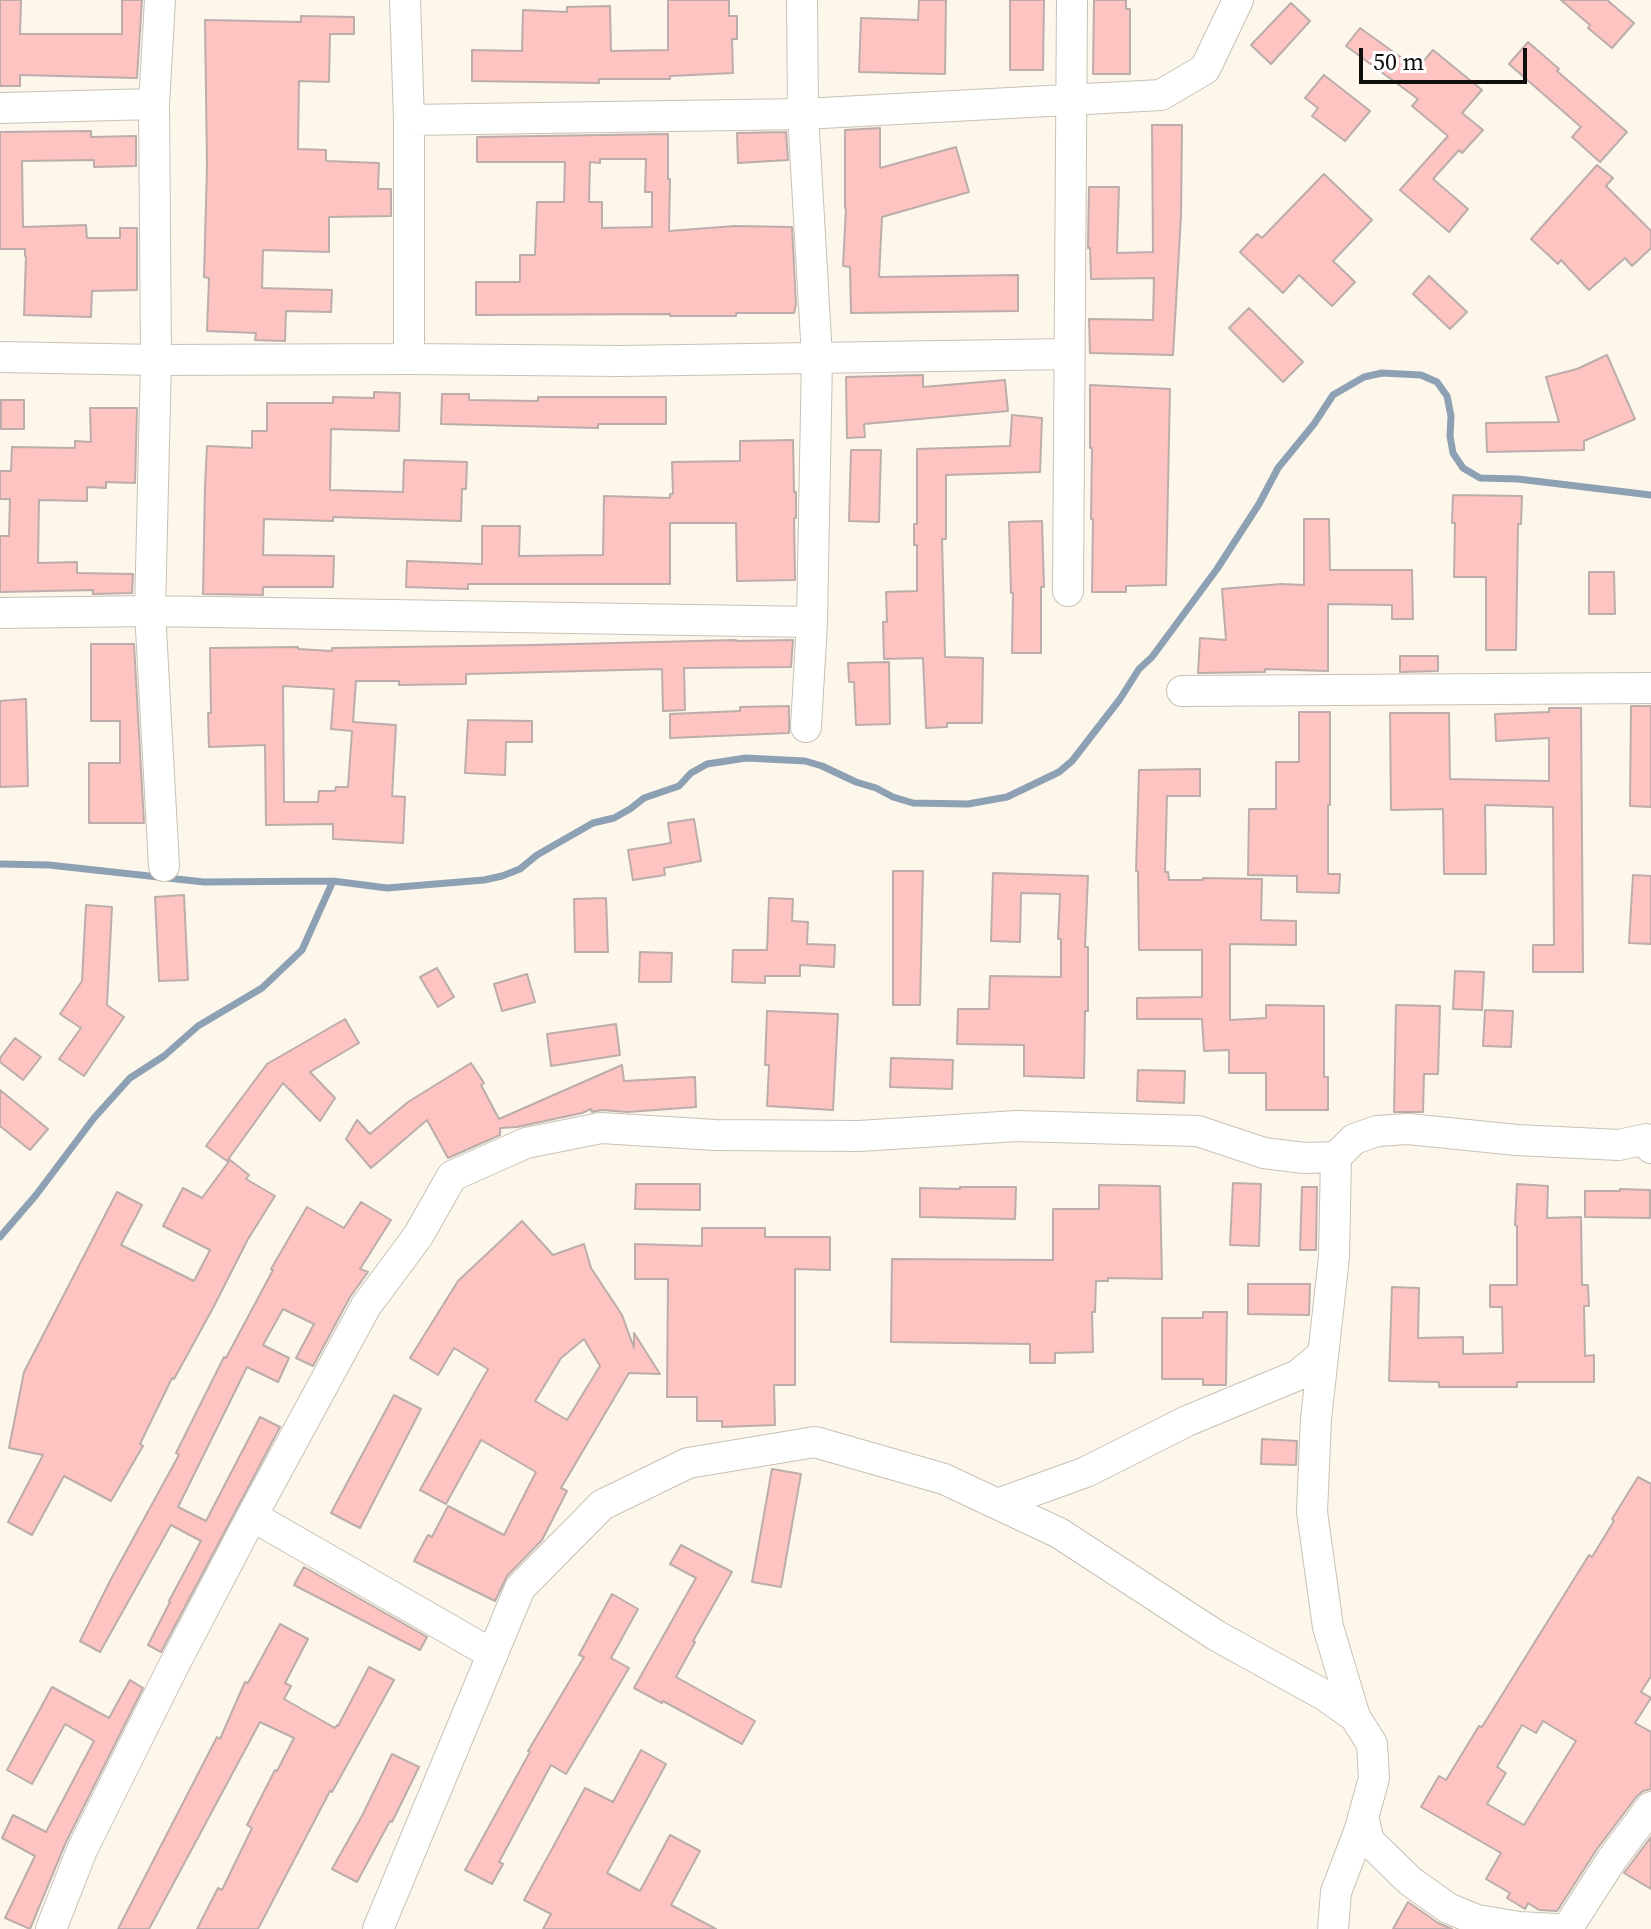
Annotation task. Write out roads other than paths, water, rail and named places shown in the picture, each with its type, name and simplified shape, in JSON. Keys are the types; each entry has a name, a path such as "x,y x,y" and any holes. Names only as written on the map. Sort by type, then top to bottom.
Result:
{"street":[{"path":"160,0 154,104 156,360 150,611 164,866"},
{"path":"405,0 409,120 409,359"},
{"path":"802,0 803,114 817,357 812,622 806,727"},
{"path":"1068,591 1072,0"},
{"path":"409,120 803,114 1161,95 1205,69 1238,0"},
{"path":"0,108 154,104"},
{"path":"0,357 621,361 1069,354"},
{"path":"0,613 150,611 812,622"},
{"path":"1182,691 1651,688"},
{"path":"51,1929 82,1850 252,1516 366,1306 418,1236 452,1176 526,1143 601,1128 715,1135 859,1136 1017,1126 1198,1131 1264,1153 1304,1158 1336,1157 1354,1139 1377,1131 1408,1129 1517,1140 1619,1145 1646,1139 1651,1148"},
{"path":"1333,1929 1336,1892 1374,1778 1372,1744 1355,1717 1328,1627 1312,1512 1316,1419 1334,1257 1336,1157"},
{"path":"997,1504 1086,1472 1187,1421 1298,1375 1323,1354"},
{"path":"378,1929 520,1588 602,1505 688,1463 815,1442 944,1479 1059,1533 1217,1636 1324,1695 1355,1717"},
{"path":"252,1516 492,1654"},
{"path":"1567,1929 1612,1859 1651,1807"},
{"path":"1363,1817 1369,1841 1410,1881 1448,1908 1477,1920 1556,1929"}],"waterway":[{"path":"0,1237 94,1118 130,1078 164,1056 198,1026 262,988 302,950 333,881 387,888 502,876 520,869 537,855 593,823 614,818 644,798 679,786 691,773 707,764 746,758 805,761 913,803 968,804 1007,797 1059,772 1072,761 1217,569 1278,468 1333,395 1364,377 1382,373 1421,375 1437,382 1447,396 1453,453 1463,468 1480,478 1518,479 1651,495"},
{"path":"0,864 49,865 204,882 333,881"}]}
